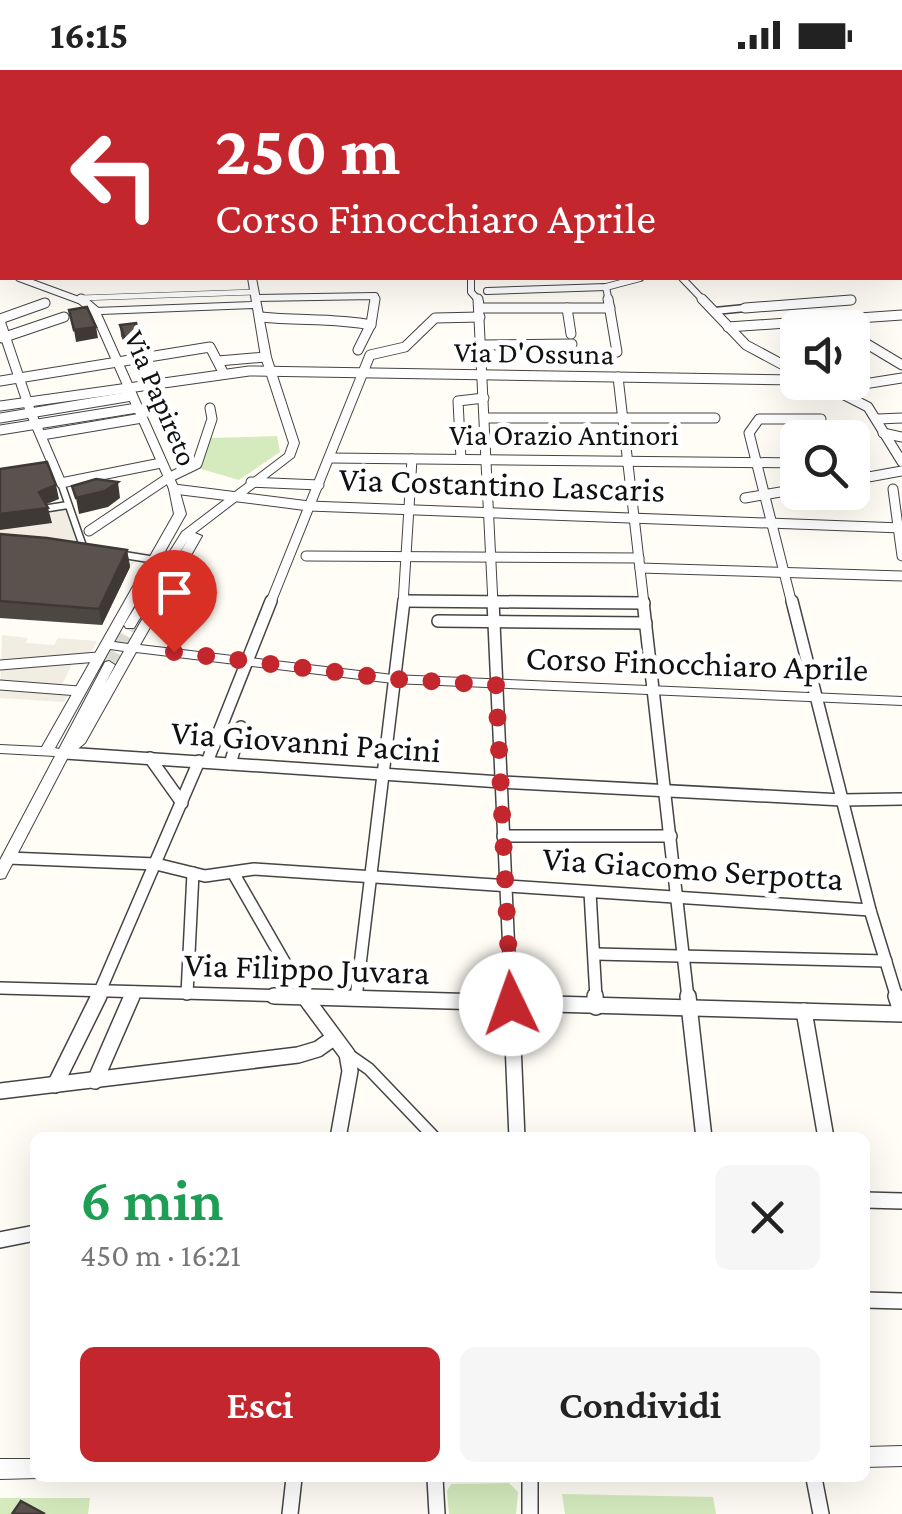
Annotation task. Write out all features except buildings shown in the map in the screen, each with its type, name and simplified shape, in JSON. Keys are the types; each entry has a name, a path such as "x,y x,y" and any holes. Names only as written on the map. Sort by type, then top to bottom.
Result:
{"street":[{"path":"25,280 80,298 257,303 303,322 341,319 372,325"},
{"path":"130,626 176,546 231,496 290,455 294,443 266,357 252,280"},
{"path":"471,280 471,292 480,309"},
{"path":"487,280 480,309 517,1132"},
{"path":"487,290 606,287 632,280"},
{"path":"684,280 746,345 780,365"},
{"path":"606,287 617,352"},
{"path":"80,298 95,310 375,296 377,307 372,325 358,350"},
{"path":"715,311 850,300"},
{"path":"45,303 0,320 3,338 35,424 57,468 84,548"},
{"path":"801,303 812,310"},
{"path":"482,345 571,339 568,308"},
{"path":"396,373 405,346 435,318 480,309 610,308"},
{"name":"Via Papireto","path":"95,310 180,506"},
{"path":"3,338 64,317"},
{"path":"870,318 900,317"},
{"path":"728,327 780,323"},
{"path":"55,1085 249,660 370,355 405,346"},
{"path":"870,346 902,366"},
{"path":"0,381 210,347 222,372"},
{"path":"218,361 266,357"},
{"name":"Via D'Ossuna","path":"135,402 222,372 271,370 780,376"},
{"path":"618,377 703,1132"},
{"path":"870,383 902,378"},
{"path":"0,393 2,406 135,402"},
{"path":"462,460 458,401 484,398"},
{"path":"858,400 878,418 890,452 902,462"},
{"path":"0,430 135,402"},
{"path":"42,435 135,402"},
{"path":"0,418 29,407"},
{"path":"89,530 171,484 196,464 212,419 210,408"},
{"path":"485,418 714,418"},
{"path":"822,418 755,420 749,433 870,910 902,1014"},
{"path":"878,418 902,418"},
{"path":"883,433 902,438"},
{"name":"Via Orazio Antinori","path":"331,458 780,462"},
{"path":"356,1000 404,601 412,459"},
{"path":"61,483 161,463"},
{"path":"43,470 57,468"},
{"path":"870,477 902,471"},
{"path":"251,482 319,485"},
{"name":"Via Costantino Lascaris","path":"171,484 310,506 771,520 900,528"},
{"path":"893,489 902,556"},
{"path":"745,498 780,493"},
{"path":"49,508 68,505"},
{"path":"46,751 106,651 176,522 180,506"},
{"path":"0,749 65,752 80,740 188,546 210,517"},
{"path":"65,546 155,560"},
{"path":"306,556 491,556 785,574 902,576"},
{"path":"404,601 644,603"},
{"path":"438,621 646,623"},
{"name":"Corso Finocchiaro Aprile","path":"106,651 134,644 393,679 902,701"},
{"path":"0,664 106,651"},
{"path":"0,874 65,752 106,651"},
{"path":"0,684 80,692"},
{"path":"230,764 241,728"},
{"name":"Via Giovanni Pacini","path":"65,752 501,782 842,800 902,799"},
{"path":"150,758 182,802"},
{"path":"504,836 671,836"},
{"name":"Via Giacomo Serpotta","path":"8,858 156,864 174,872 193,874 235,876 254,870 870,910"},
{"path":"188,994 193,874"},
{"path":"235,876 304,998 332,1038 369,1069 429,1132"},
{"path":"590,892 596,1006"},
{"path":"596,954 886,961"},
{"name":"Via Filippo Juvara","path":"0,988 902,1014"},
{"path":"94,1081 134,992"},
{"path":"804,1012 825,1132"},
{"path":"0,1092 298,1056 318,1049 332,1038"},
{"path":"339,1132 350,1071 347,1054"},
{"path":"870,1200 902,1201"},
{"path":"0,1240 30,1234"},
{"path":"870,1300 902,1302"},
{"path":"870,1457 902,1456"},
{"path":"0,1469 30,1469"},
{"path":"290,1514 294,1482"},
{"path":"435,1482 437,1514"},
{"path":"530,1482 530,1514"},
{"path":"815,1482 820,1514"}],"green space":[{"path":"277,436 280,452 239,480 194,467 211,438"},
{"path":"509,1483 518,1492 516,1514 449,1514 447,1491 451,1484"},
{"path":"562,1494 713,1497 716,1514 565,1514"},
{"path":"0,1498 90,1498 88,1514 0,1514"}],"shaded area":[{"path":"71,502 86,543 146,553 130,567 88,557 0,550 0,530 51,523 49,506"},
{"path":"2,635 28,638 26,643 54,645 58,638 97,641 84,665 72,664 61,687 68,696 64,702 0,698"}],"tunnel":[{"path":"109,665 130,625"}],"route":[{"path":"174,652 393,679 496,685 511,1004"}]}
